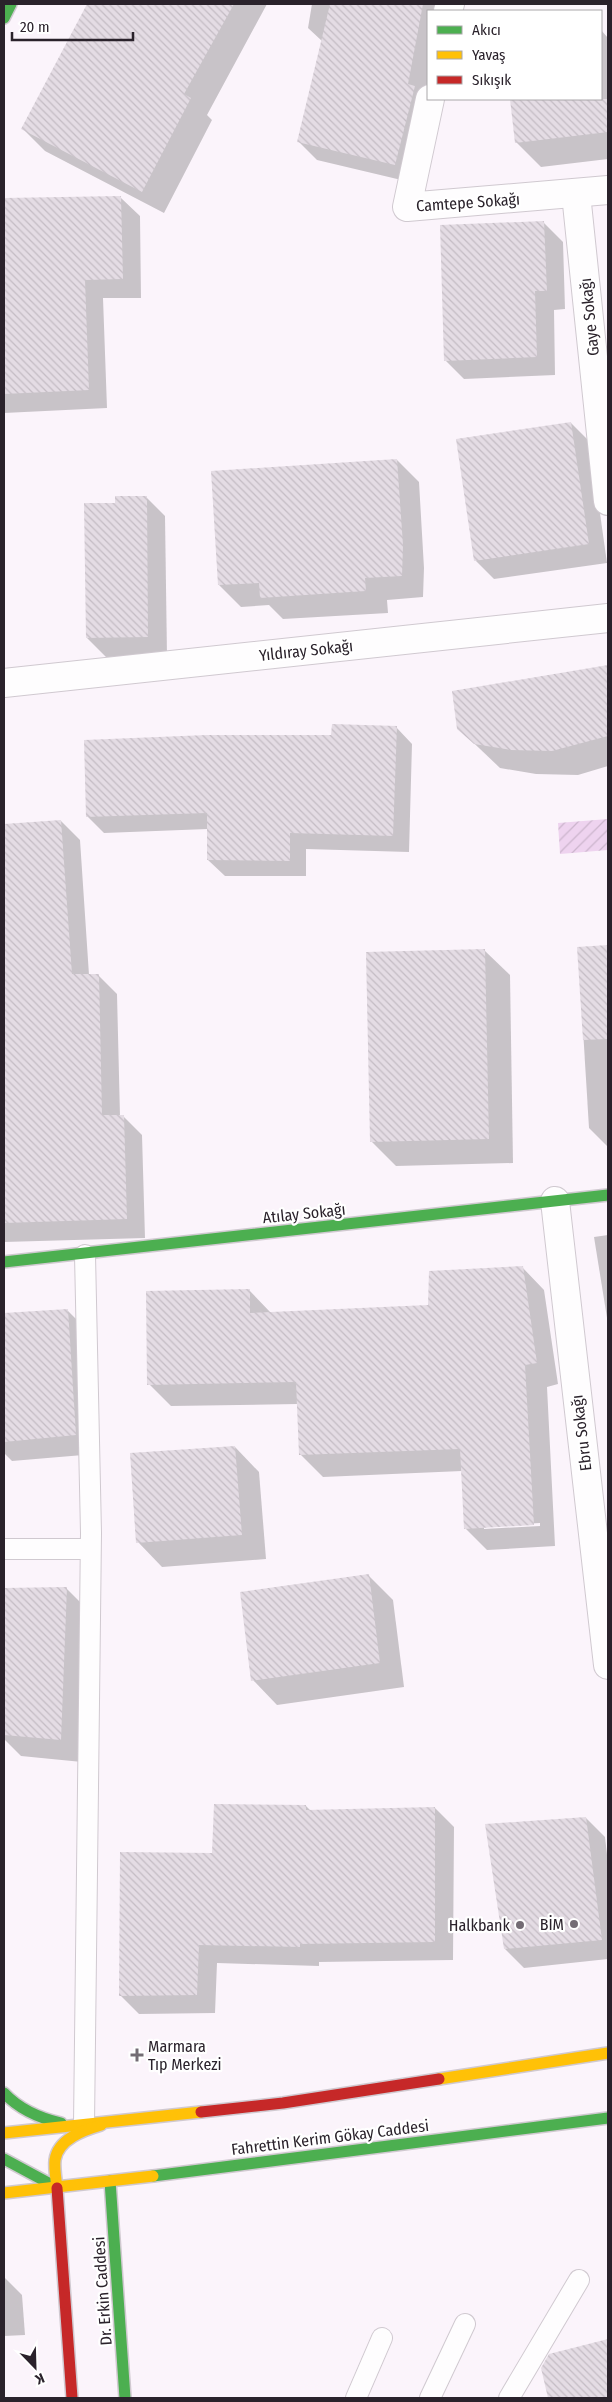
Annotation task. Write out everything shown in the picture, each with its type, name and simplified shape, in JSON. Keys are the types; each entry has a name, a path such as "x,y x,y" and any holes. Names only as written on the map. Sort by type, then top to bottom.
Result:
{"main road":[{"path":"4,18 11,4"},
{"name":"Atılay Sokağı","path":"4,1262 85,1255 608,1196"},
{"path":"4,2133 283,2103 608,2053"},
{"path":"4,2094 21,2109 36,2116 61,2123 84,2125"},
{"name":"Fahrettin Kerim Gökay Caddesi","path":"4,2193 608,2118"},
{"path":"72,2398 55,2160 62,2145 79,2132 110,2123"},
{"path":"4,2159 56,2187"},
{"name":"Dr. Erkin Caddesi","path":"110,2181 125,2398"}],"street":[{"name":"Camtepe Sokağı","path":"430,100 407,207 608,190"},
{"name":"Gaye Sokağı","path":"576,194 608,501"},
{"name":"Yıldıray Sokağı","path":"4,683 608,618"},
{"name":"Ebru Sokağı","path":"555,1202 608,1665"}],"lane":[{"path":"84,2125 90,1549 85,1255"},
{"path":"4,1549 90,1549"},
{"path":"509,2398 579,2280"},
{"path":"430,2398 465,2324"},
{"path":"356,2398 382,2338"}],"shaded area":[{"path":"608,819 608,850 560,854 558,823"}],"building":[{"path":"87,4 234,4 184,94 191,98 142,192 21,129"},
{"path":"330,4 423,4 408,84 415,86 395,165 297,142"},
{"path":"607,99 608,132 515,143 510,100"},
{"path":"121,196 123,279 85,280 89,390 4,394 4,198"},
{"path":"544,221 547,291 535,291 537,357 444,361 440,225"},
{"path":"571,422 589,544 474,561 456,439"},
{"path":"397,459 403,545 402,576 365,578 366,591 260,598 259,583 218,585 211,471"},
{"path":"115,496 147,496 148,637 86,638 84,503 115,503"},
{"path":"608,665 608,736 552,751 511,750 474,744 457,729 452,691"},
{"path":"332,724 397,726 393,836 290,833 290,861 207,860 207,813 86,817 84,740 207,735 331,735"},
{"path":"61,820 72,974 99,974 102,1115 124,1115 127,1219 4,1223 4,824"},
{"path":"608,945 608,1039 583,1040 577,947"},
{"path":"485,949 489,1139 370,1142 366,952"},
{"path":"523,1266 537,1363 525,1365 534,1525 464,1529 460,1449 299,1455 296,1382 147,1385 146,1291 250,1289 250,1313 428,1305 429,1271"},
{"path":"68,1309 76,1435 4,1442 4,1313"},
{"path":"235,1446 242,1535 136,1543 130,1453"},
{"path":"369,1574 380,1663 251,1681 240,1592"},
{"path":"67,1587 61,1740 4,1735 4,1588"},
{"path":"214,1804 306,1805 306,1810 435,1807 435,1942 300,1944 300,1947 199,1945 197,1995 119,1996 120,1852 212,1853"},
{"path":"586,1817 602,1940 504,1949 485,1824"},
{"path":"608,2339 608,2398 548,2398 541,2368 549,2354"}],"traffic: fast":[{"path":"4,18 11,4"},
{"path":"4,1262 608,1195"},
{"path":"4,2093 30,2112 45,2119 61,2123"},
{"path":"153,2176 608,2118"},
{"path":"4,2159 56,2187"},
{"path":"110,2181 125,2398"}],"traffic: slow":[{"path":"439,2079 608,2053"},
{"path":"4,2133 201,2112"},
{"path":"57,2188 55,2160 61,2146 73,2136 101,2125"},
{"path":"4,2193 153,2176"}],"traffic: jam":[{"path":"201,2112 283,2103 439,2079"},
{"path":"57,2188 72,2398"}],"place":[{"name":"BİM","path":"574,1924"},
{"name":"Halkbank","path":"520,1925"},
{"name":"Marmara Tıp Merkezi","path":"137,2055"}]}
